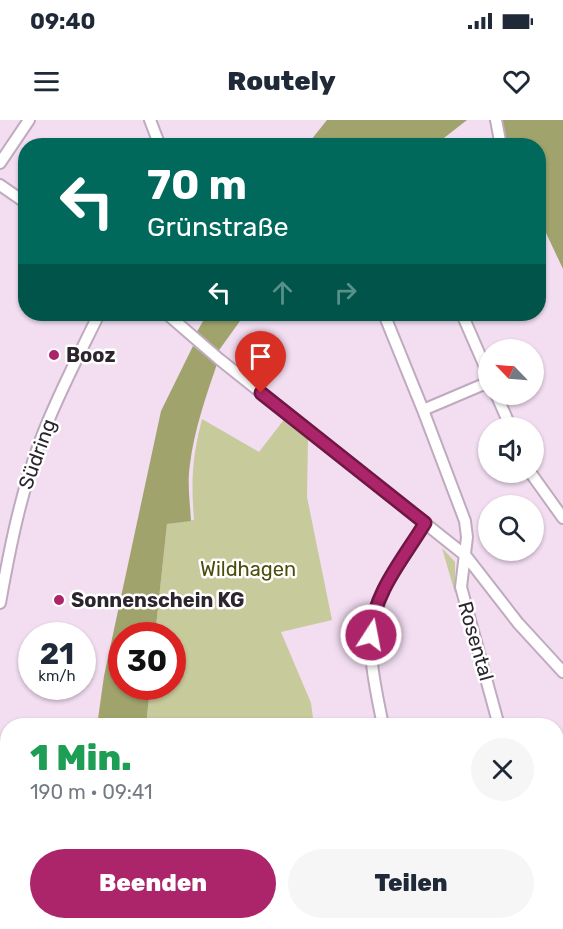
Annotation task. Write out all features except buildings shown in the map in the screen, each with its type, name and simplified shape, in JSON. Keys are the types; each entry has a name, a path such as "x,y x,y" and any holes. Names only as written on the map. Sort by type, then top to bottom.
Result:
{"street":[{"path":"0,163 28,120"},
{"path":"150,120 157,138"},
{"path":"496,120 499,138"},
{"path":"0,185 18,197"},
{"name":"Südring","path":"0,603 2,578 22,495 41,439 96,321"},
{"path":"179,321 219,359 466,556 518,623 563,672"},
{"name":"Rosental","path":"387,321 465,521 467,537 462,579 463,598 497,718"},
{"path":"465,321 478,351"},
{"path":"423,410 478,387"},
{"path":"539,483 563,518"},
{"path":"382,718 370,641 374,612 381,594 425,523"}],"green space":[{"path":"327,120 467,120 444,138 313,138"},
{"path":"489,120 563,120 563,269 546,233 546,138 499,138"},
{"path":"203,321 240,321 217,353 194,337"},
{"path":"193,346 217,364 194,439 189,478 191,521 167,524 156,622 116,622 161,411"},
{"name":"Wildhagen","path":"286,417 308,435 307,497 332,620 281,632 311,703 313,718 147,718 149,700 186,700 186,622 156,622 167,524 194,520 193,470 202,419 259,452"},
{"path":"442,548 455,562 455,593"},
{"path":"108,657 108,700 149,700 147,718 98,718"}],"place":[{"name":"Booz","path":"54,355"},
{"name":"Sonnenschein KG","path":"59,600"}],"route":[{"path":"261,393 425,523 381,594 374,612 371,635"}]}
